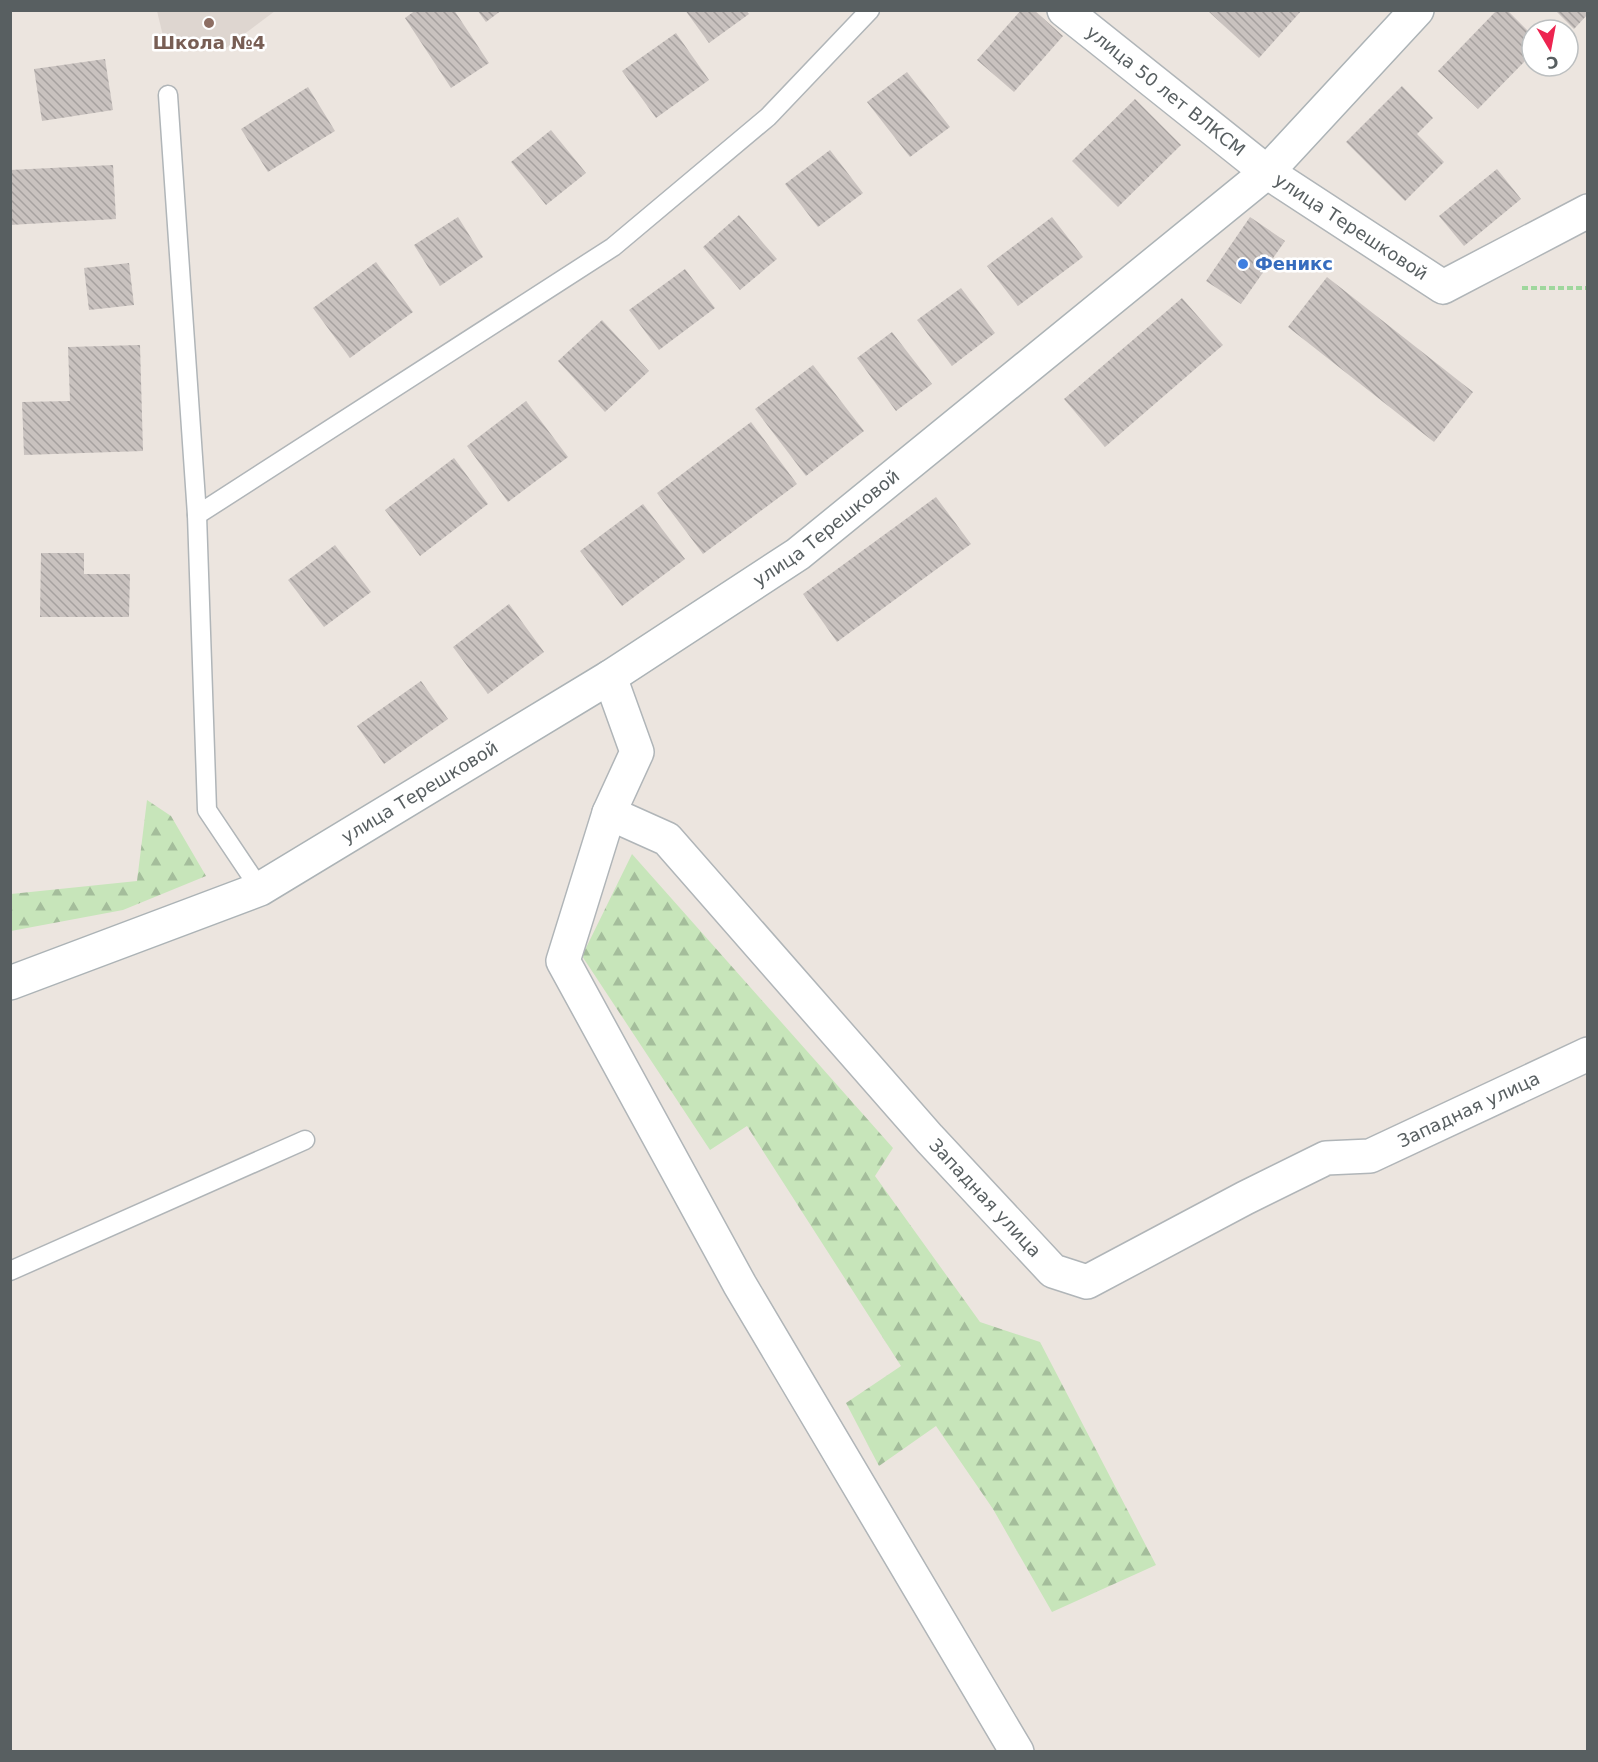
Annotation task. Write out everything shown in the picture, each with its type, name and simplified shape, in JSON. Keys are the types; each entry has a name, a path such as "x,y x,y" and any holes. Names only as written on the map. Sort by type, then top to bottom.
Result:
{"street":[{"name":"улица 50 лет ВЛКСМ","path":"1064,10 1267,172"},
{"path":"1267,172 1418,10"},
{"name":"улица Терешковой","path":"10,983 260,889 610,677 798,554 1267,172 1443,287 1587,212"},
{"path":"610,677 637,752 609,813 563,961 740,1285 1017,1752"},
{"name":"Западная улица","path":"609,813 667,839 929,1138 1053,1271 1087,1282 1326,1158 1370,1156 1587,1054"}],"lane":[{"path":"197,515 613,247 768,117 870,10"},
{"path":"168,95 197,515 207,810 260,889"},
{"path":"10,1271 305,1140"}],"shaded area":[{"name":"Школа №4","path":"157,10 275,11 222,51 163,36"}],"green space":[{"path":"147,800 171,816 206,876 123,910 11,931 11,894 137,881"},
{"path":"632,854 893,1148 875,1176 980,1322 1040,1342 1156,1565 1052,1612 993,1509 936,1426 879,1466 846,1403 901,1366 747,1126 710,1150 582,956"}],"building":[{"path":"416,10 454,10 489,63 451,88 405,18"},
{"path":"477,10 502,10 486,22"},
{"path":"685,10 746,10 749,14 709,43"},
{"path":"1021,10 1034,10 1063,36 1014,92 977,60"},
{"path":"1207,10 1302,10 1259,58"},
{"path":"1497,10 1507,10 1520,23 1520,66 1478,109 1438,71"},
{"path":"1555,10 1588,10 1588,14 1580,23 1580,18 1563,18"},
{"path":"676,33 709,80 656,118 622,71"},
{"path":"105,59 113,110 42,121 34,69"},
{"path":"907,72 950,127 910,157 867,102"},
{"path":"1402,86 1433,118 1417,134 1444,162 1405,201 1346,142"},
{"path":"308,87 335,131 268,172 241,129"},
{"path":"1135,99 1181,145 1118,207 1072,161"},
{"path":"551,130 586,173 546,205 511,162"},
{"path":"830,150 863,193 818,227 785,184"},
{"path":"113,165 116,219 10,225 10,170"},
{"path":"1497,169 1521,199 1464,246 1439,216"},
{"path":"739,215 777,259 740,290 703,247"},
{"path":"458,217 483,257 440,286 414,245"},
{"path":"1052,217 1083,257 1018,306 987,266"},
{"path":"1250,217 1285,241 1241,304 1206,281"},
{"path":"376,262 413,312 350,358 313,308"},
{"path":"129,263 134,305 89,310 84,268"},
{"path":"685,269 715,308 659,350 629,310"},
{"path":"1327,277 1473,392 1434,442 1288,327"},
{"path":"961,288 995,333 952,366 917,320"},
{"path":"1182,298 1223,345 1105,447 1064,399"},
{"path":"602,320 649,371 605,412 558,361"},
{"path":"892,332 932,384 896,411 857,358"},
{"path":"140,345 143,451 24,455 22,402 70,401 68,347"},
{"path":"813,365 864,431 806,476 755,409"},
{"path":"526,401 568,457 508,502 467,446"},
{"path":"751,422 797,484 703,554 657,493"},
{"path":"454,458 488,504 420,556 385,510"},
{"path":"936,497 971,544 837,642 803,594"},
{"path":"643,504 685,559 622,606 580,551"},
{"path":"335,545 371,592 324,627 288,580"},
{"path":"41,553 84,553 84,574 130,574 129,617 40,617"},
{"path":"509,604 544,652 488,694 453,647"},
{"path":"421,681 448,719 384,764 357,726"}],"place":[{"name":"Школа №4","path":"209,23"},
{"name":"Феникс","path":"1243,264"}]}
